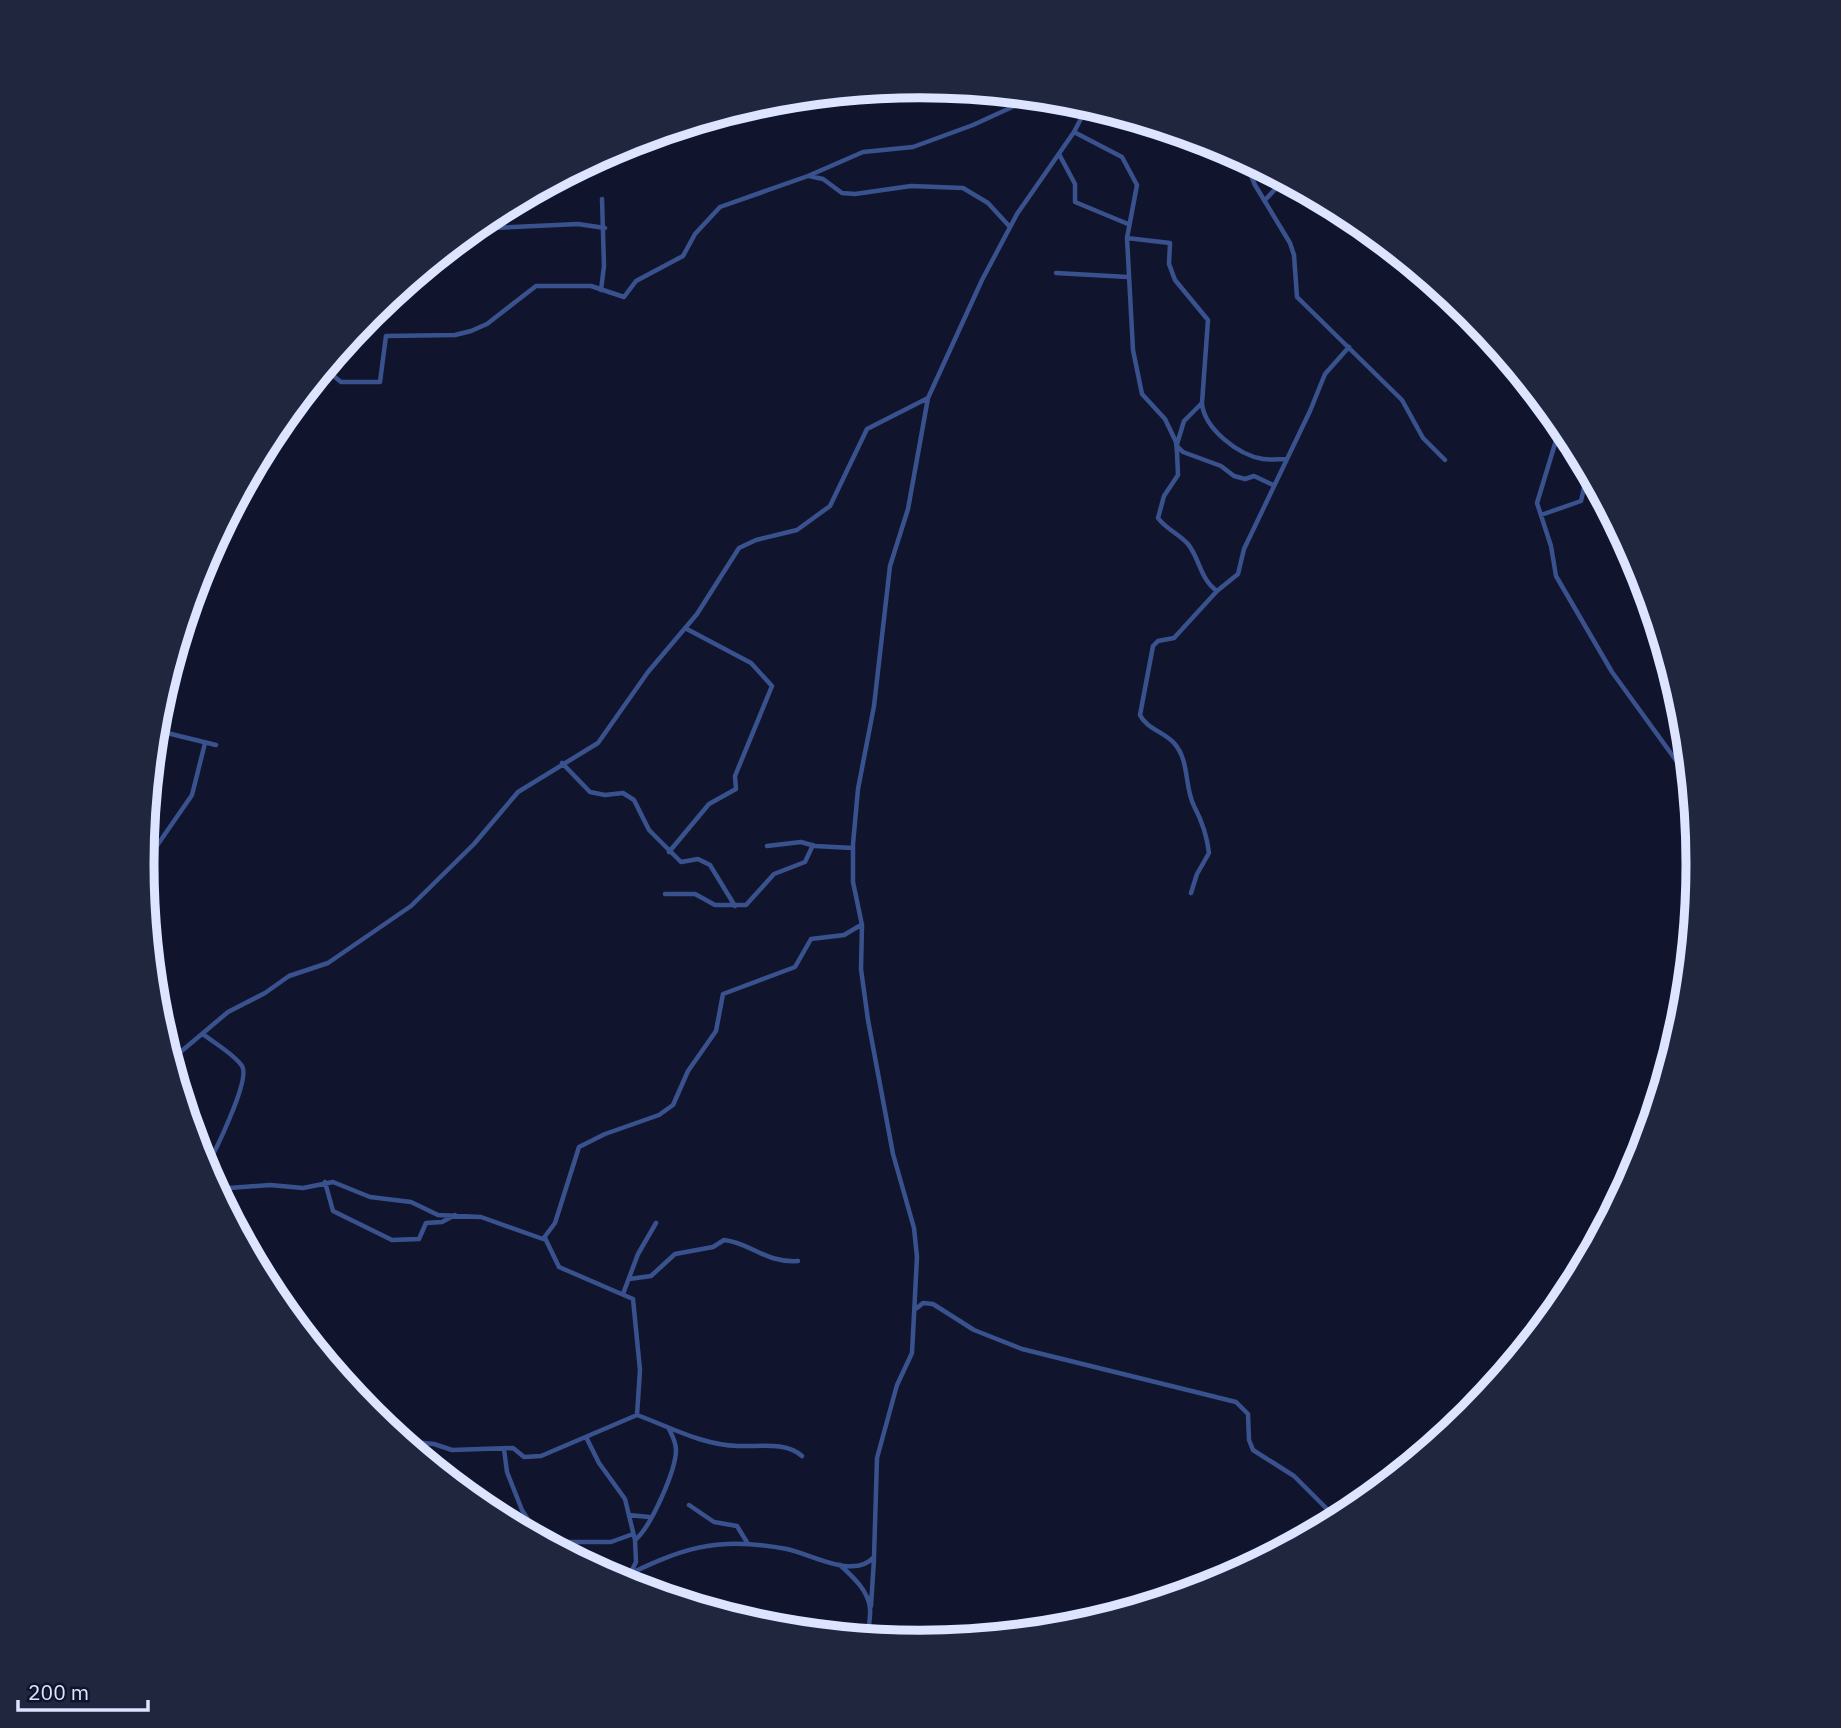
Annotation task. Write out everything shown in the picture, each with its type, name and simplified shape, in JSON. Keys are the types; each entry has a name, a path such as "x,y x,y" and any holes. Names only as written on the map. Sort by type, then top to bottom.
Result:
{"street":[{"path":"332,375 341,382 380,382 386,336 454,335 471,331 487,324 536,286 587,286 624,297 636,281 682,256 695,234 720,207 808,176 863,152 912,147 973,125 1017,105"},
{"path":"869,1628 877,1458 897,1385 912,1353 916,1311 916,1237 893,1154 880,1092 861,969 862,925 854,893 853,848 858,789 872,719 889,571 908,509 928,398 982,280 1028,195 1059,154 1082,116"},
{"path":"1074,132 1116,153 1125,162 1138,191 1128,224 1127,238 1133,350 1142,394 1163,415 1183,452 1221,466 1234,475 1245,479 1254,476 1273,485"},
{"path":"1059,154 1075,184 1075,202 1128,224"},
{"path":"1251,173 1294,252 1297,297 1402,400 1423,439 1445,460"},
{"path":"808,176 824,179 836,190 855,194 911,186 963,188 988,203 1010,228"},
{"path":"1265,200 1277,187"},
{"path":"601,290 605,228 602,199"},
{"path":"494,228 578,224 605,228"},
{"path":"1127,238 1170,243 1169,264 1175,280 1207,317 1208,355 1202,403 1205,421 1230,443 1262,459 1286,459"},
{"path":"1056,273 1128,277"},
{"path":"1191,893 1197,874 1209,853 1200,815 1193,804 1187,768 1174,743 1143,722 1140,713 1154,644 1174,638 1217,591 1239,572 1244,549 1325,374 1349,347"},
{"path":"179,1054 237,1006 265,993 289,976 328,963 411,906 474,844 518,792 540,782 562,762 598,743 648,672 685,628 739,548 756,540 797,530 830,506 867,429 928,398"},
{"path":"1202,403 1184,421 1177,445 1178,475 1165,494 1158,519 1187,543 1206,581 1217,591"},
{"path":"1557,439 1538,496 1556,576 1612,672 1680,768"},
{"path":"1541,515 1581,501 1586,484"},
{"path":"670,852 709,804 736,789 735,776 772,686 751,663 685,628"},
{"path":"166,733 216,745"},
{"path":"155,850 192,795 205,743"},
{"path":"562,762 590,792 605,795 623,793 634,800 649,830 681,862 698,859 710,865 735,906"},
{"path":"767,846 798,842 853,848"},
{"path":"665,894 695,894 715,905 735,906 750,903 779,870 804,863 813,845"},
{"path":"544,1238 555,1223 578,1150 600,1136 668,1110 680,1095 688,1071 716,1031 723,994 795,967 811,939 844,935 862,925"},
{"path":"203,1034 242,1065 244,1073 231,1113 212,1154"},
{"path":"227,1189 266,1185 303,1188 325,1182 343,1184 370,1197 411,1202 438,1215 481,1217 513,1226 534,1238 544,1238"},
{"path":"325,1182 333,1211 392,1240 419,1239 426,1223 442,1222 456,1214"},
{"path":"623,1293 638,1254 656,1223"},
{"path":"544,1238 559,1267 633,1299 640,1382 637,1415"},
{"path":"629,1279 651,1276 675,1254 713,1247 724,1240 749,1247 765,1257 798,1261"},
{"path":"916,1311 923,1303 933,1304 974,1330 1022,1349 1236,1402 1248,1414 1249,1440 1254,1450 1294,1476 1329,1511"},
{"path":"418,1442 452,1450 514,1448 526,1457 541,1456 587,1439 637,1415 710,1441 794,1450 802,1456"},
{"path":"565,1542 611,1542 634,1537 659,1506 676,1455 676,1444 668,1428"},
{"path":"587,1439 599,1463 624,1496 634,1537 636,1562 631,1573"},
{"path":"504,1449 507,1472 519,1503 532,1524"},
{"path":"689,1505 713,1522 737,1526 748,1544"},
{"path":"629,1515 650,1517"},
{"path":"631,1573 699,1545 748,1544 785,1549 840,1565 858,1564 874,1558"},
{"path":"840,1565 857,1581 870,1607"}]}
